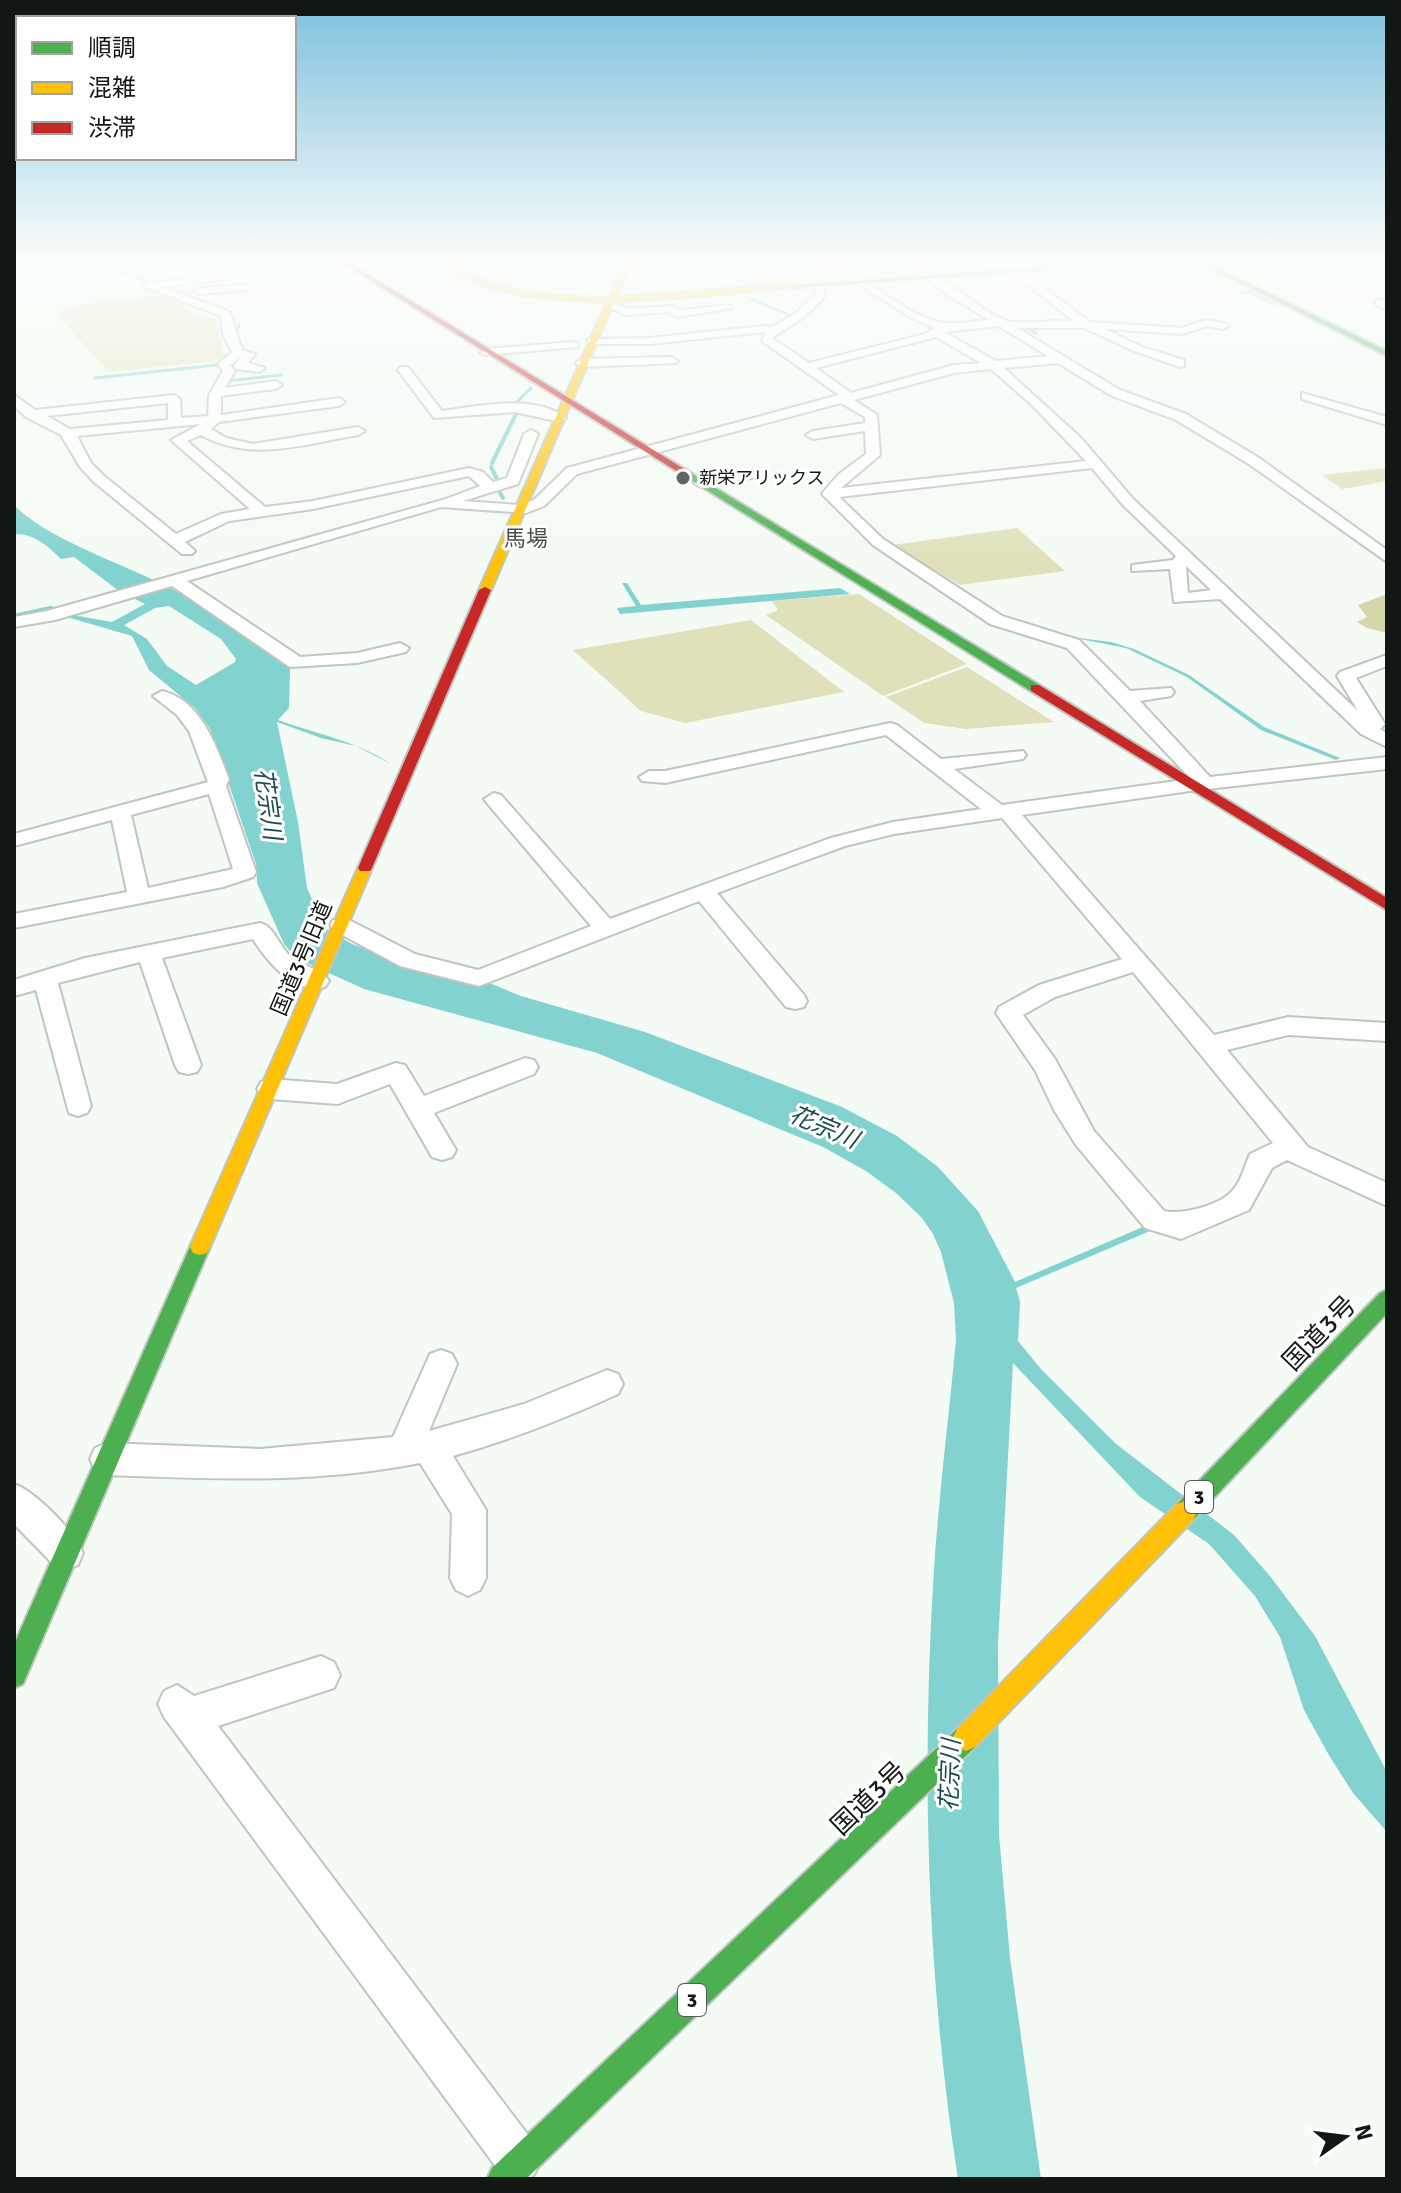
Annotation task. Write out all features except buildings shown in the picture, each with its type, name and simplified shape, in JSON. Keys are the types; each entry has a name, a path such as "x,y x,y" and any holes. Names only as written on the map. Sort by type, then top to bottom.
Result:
{"main road":[{"path":"496,361 559,420 597,420 1197,784 1387,905"},
{"name":"国道3号旧道","path":"14,1675 318,979 582,363"},
{"name":"国道3号","path":"512,2171 882,1821 1011,1694 1387,1299"}],"street":[{"path":"227,361 224,364 229,371 217,393 214,420 202,430 178,440 260,510"},
{"path":"243,361 240,366 259,368"},
{"path":"582,363 596,361"},
{"path":"800,361 870,413 873,455 848,472 829,494"},
{"path":"808,367 828,361"},
{"path":"988,361 1035,401 1182,559 1226,593 1368,730 1387,739"},
{"path":"440,503 521,510 539,503 572,471 954,369 1027,361"},
{"path":"1062,361 1116,393 1200,428 1254,461 1387,557"},
{"path":"1175,361 1180,363"},
{"path":"404,370 439,415 510,407 540,409 559,420"},
{"path":"217,393 276,385"},
{"path":"31,414 150,394 174,399 175,423"},
{"path":"1306,396 1387,421"},
{"path":"14,399 31,414 69,433 214,420 339,402"},
{"path":"14,622 172,581 513,481 525,434 559,420 597,420"},
{"path":"813,435 871,426"},
{"path":"202,430 222,441 260,444 358,431"},
{"path":"69,433 85,465 113,493 208,570"},
{"path":"829,494 1095,464"},
{"path":"174,541 226,517 313,505 469,472 481,476 488,488"},
{"path":"701,483 752,474"},
{"path":"829,494 878,542 996,620 1073,644 1191,764 1197,784"},
{"path":"1138,568 1182,559"},
{"path":"1182,559 1180,599 1226,593"},
{"path":"172,581 296,663 357,658 400,648"},
{"path":"1387,660 1346,676 1387,739"},
{"path":"1128,697 1165,692"},
{"path":"14,919 223,880 245,872 216,786 219,779 194,719 177,703 162,696"},
{"path":"649,777 665,777 890,729 1002,811 1209,1045 1298,1154 1387,1195"},
{"path":"937,765 1016,755"},
{"path":"340,927 408,960 479,978 838,842 893,828 1197,784 1387,763"},
{"path":"14,840 121,814 216,786"},
{"path":"494,799 606,929"},
{"path":"121,814 139,897"},
{"path":"703,891 795,1001"},
{"path":"14,988 148,952 260,930 270,951 296,974 318,979"},
{"path":"148,952 188,1065"},
{"path":"1137,963 1047,991 1008,1013 1046,1066 1067,1110 1095,1149 1155,1220 1181,1227 1239,1202 1255,1178 1260,1162 1291,1146"},
{"path":"45,978 78,1106"},
{"path":"1209,1045 1288,1026 1387,1032"},
{"path":"418,1109 525,1067"},
{"path":"270,1089 338,1094 396,1072 442,1150"},
{"path":"416,1449 441,1364"},
{"path":"107,1459 259,1465 361,1459 451,1443 565,1405 607,1384"},
{"path":"416,1449 469,1510 468,1578"},
{"path":"14,1500 66,1553"},
{"path":"321,1675 182,1711 512,2171"}],"shaded area":[{"path":"14,361 224,361 16,388"}],"green space":[{"path":"99,361 212,361 109,372"},
{"path":"1387,468 1387,481 1342,489 1322,475"},
{"path":"1017,528 1065,571 960,585 892,545"},
{"path":"859,594 967,664 883,696 766,615 778,610 772,601"},
{"path":"1387,594 1387,633 1357,622 1367,617 1358,605"},
{"path":"751,620 844,692 685,723 641,711 573,650"},
{"path":"967,667 1054,722 966,729 924,723 886,697"}],"water":[{"name":"花宗川","path":"14,505 67,541 203,606 290,669 289,708 278,720 356,746 321,738 277,722 298,822 307,888 325,928 352,944 403,962 487,982 521,996 645,1032 842,1107 897,1136 937,1166 978,1211 1015,1282 1145,1226 1150,1231 1016,1288 1020,1302 1018,1341 1041,1369 1115,1443 1234,1535 1270,1576 1315,1636 1387,1772 1387,1832 1353,1793 1330,1757 1304,1710 1280,1637 1255,1596 1209,1544 1140,1497 1013,1363 998,1644 999,1835 1010,1958 1041,2179 958,2179 939,2028 930,1875 928,1721 936,1540 956,1340 954,1303 941,1252 933,1234 922,1218 896,1193 866,1171 823,1147 597,1053 364,989 296,958 284,944 257,883 256,864 210,729 196,709 149,670 132,636 63,616 67,614 112,622 145,604 119,591 74,557 61,559 34,538 14,534","holes":["169,606 221,639 236,659 235,662 196,685 167,666 147,639 124,625 155,608"]},
{"path":"622,583 627,583 641,605 840,588 850,594 620,614 617,608 636,606"},
{"path":"1070,637 1111,642 1134,649 1189,675 1264,727 1340,758 1336,760 1261,730 1187,677 1126,648"}],"waterway":[{"path":"95,378 217,365"},
{"path":"229,375 228,381 281,375"},
{"path":"517,412 517,402 531,388"},
{"path":"492,463 518,410"},
{"path":"491,467 499,483"},
{"path":"498,489 503,498"},
{"path":"14,617 51,609"}],"traffic: fast":[{"path":"681,470 1035,688"},
{"path":"14,1675 200,1247"},
{"path":"1185,1512 1387,1299"},
{"path":"503,2179 966,1738"}],"traffic: slow":[{"path":"485,590 584,361"},
{"path":"200,1247 365,868"},
{"path":"966,1738 1185,1512"}],"traffic: jam":[{"path":"505,361 681,470"},
{"path":"365,868 485,590"},
{"path":"1035,688 1387,905"}],"place":[{"name":"新栄アリックス","path":"683,478"}],"district":[{"name":"馬場","path":"526,538"}]}
